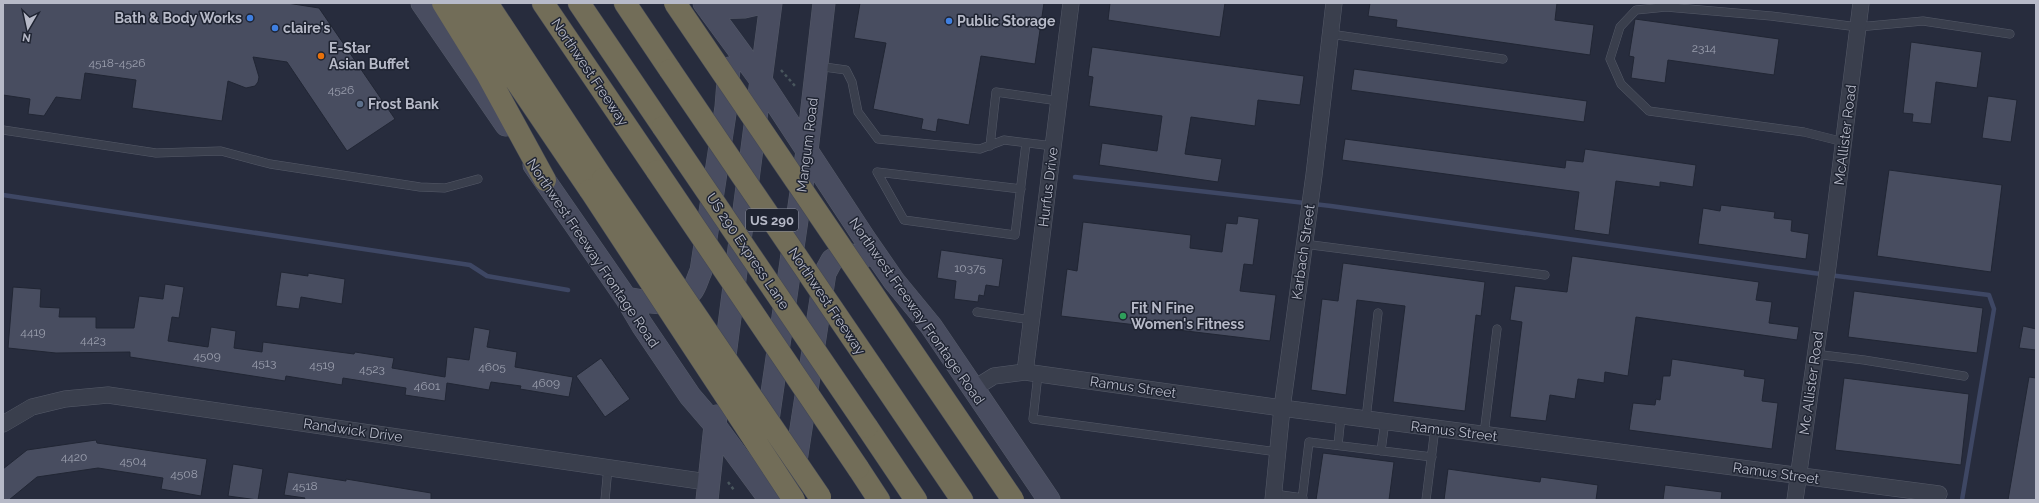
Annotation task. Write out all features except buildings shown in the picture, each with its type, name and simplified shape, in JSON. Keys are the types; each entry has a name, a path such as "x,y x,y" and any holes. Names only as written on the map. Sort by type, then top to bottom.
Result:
{"highway":[{"path":"443,3 487,74 545,180"},
{"path":"464,3 794,500"},
{"path":"486,3 822,500"},
{"name":"Northwest Freeway","path":"543,3 879,500"},
{"name":"US 290 Express Lane","path":"579,3 916,500"},
{"name":"Northwest Freeway","path":"625,3 962,500"},
{"path":"676,3 1014,500"}],"main road":[{"name":"Northwest Freeway Frontage Road","path":"422,3 626,298 642,326 690,396 714,424 761,495"},
{"path":"706,6 737,8 762,3"},
{"path":"707,491 714,424 722,376 762,82 771,3"},
{"name":"Mangum Road","path":"761,495 807,151 824,3"},
{"name":"Northwest Freeway Frontage Road","path":"706,6 762,82 894,281 931,326 1049,500"},
{"path":"626,298 657,304 680,300 693,290 701,270 726,107 729,65 724,31"},
{"path":"794,500 793,476 825,273 832,260 844,253 864,259 894,281"}],"street":[{"name":"Hurfus Drive","path":"1031,373 1032,320 1071,3"},
{"name":"Karbach Street","path":"1273,497 1282,408 1312,191 1334,3"},
{"name":"McAllister Road","path":"1828,266 1861,3"},
{"name":"Mc Allister Road","path":"1794,500 1814,354 1828,266"},
{"name":"Ramus Street","path":"973,388 994,376 1031,373 1386,422 1939,494"},
{"name":"Randwick Drive","path":"3,424 32,407 65,399 108,395 608,468 707,491"}],"lane":[{"path":"1844,142 1804,132 1649,111 1621,84 1610,59 1620,27 1636,10 1666,7 1771,16 1858,27 1923,21 2010,34"},
{"path":"1330,34 1503,59"},
{"path":"817,66 846,70 852,82 858,112 878,139 980,150 1004,140 1053,146"},
{"path":"990,146 996,92 1059,101"},
{"path":"3,130 156,153 221,151 270,164 420,187 445,188 478,179"},
{"path":"1021,189 877,172 904,220 1015,235 1021,189 1026,143"},
{"path":"1304,244 1544,275"},
{"path":"977,312 1032,320"},
{"path":"1366,419 1378,313"},
{"path":"1484,434 1496,329"},
{"path":"1814,354 1864,360 1964,376"},
{"path":"1031,373 1033,419 1278,452"},
{"path":"1338,445 1342,416"},
{"path":"1381,450 1386,422"},
{"path":"1426,500 1435,428"},
{"path":"1273,497 1302,499 1310,442 1432,457"},
{"path":"605,500 608,468"}],"path":[{"path":"778,67 799,89"}],"waterway":[{"path":"1075,177 1331,206 1813,273 1989,295 1994,309 1962,500"},
{"path":"3,195 470,265 487,276 568,290"}],"place":[{"name":"Bath & Body Works","path":"250,18"},
{"name":"Public Storage","path":"949,21"},
{"name":"claire's","path":"275,28"},
{"name":"E-Star Asian Buffet","path":"321,56"},
{"name":"Frost Bank","path":"360,104"},
{"name":"Fit N Fine Women's Fitness","path":"1123,316"}]}
